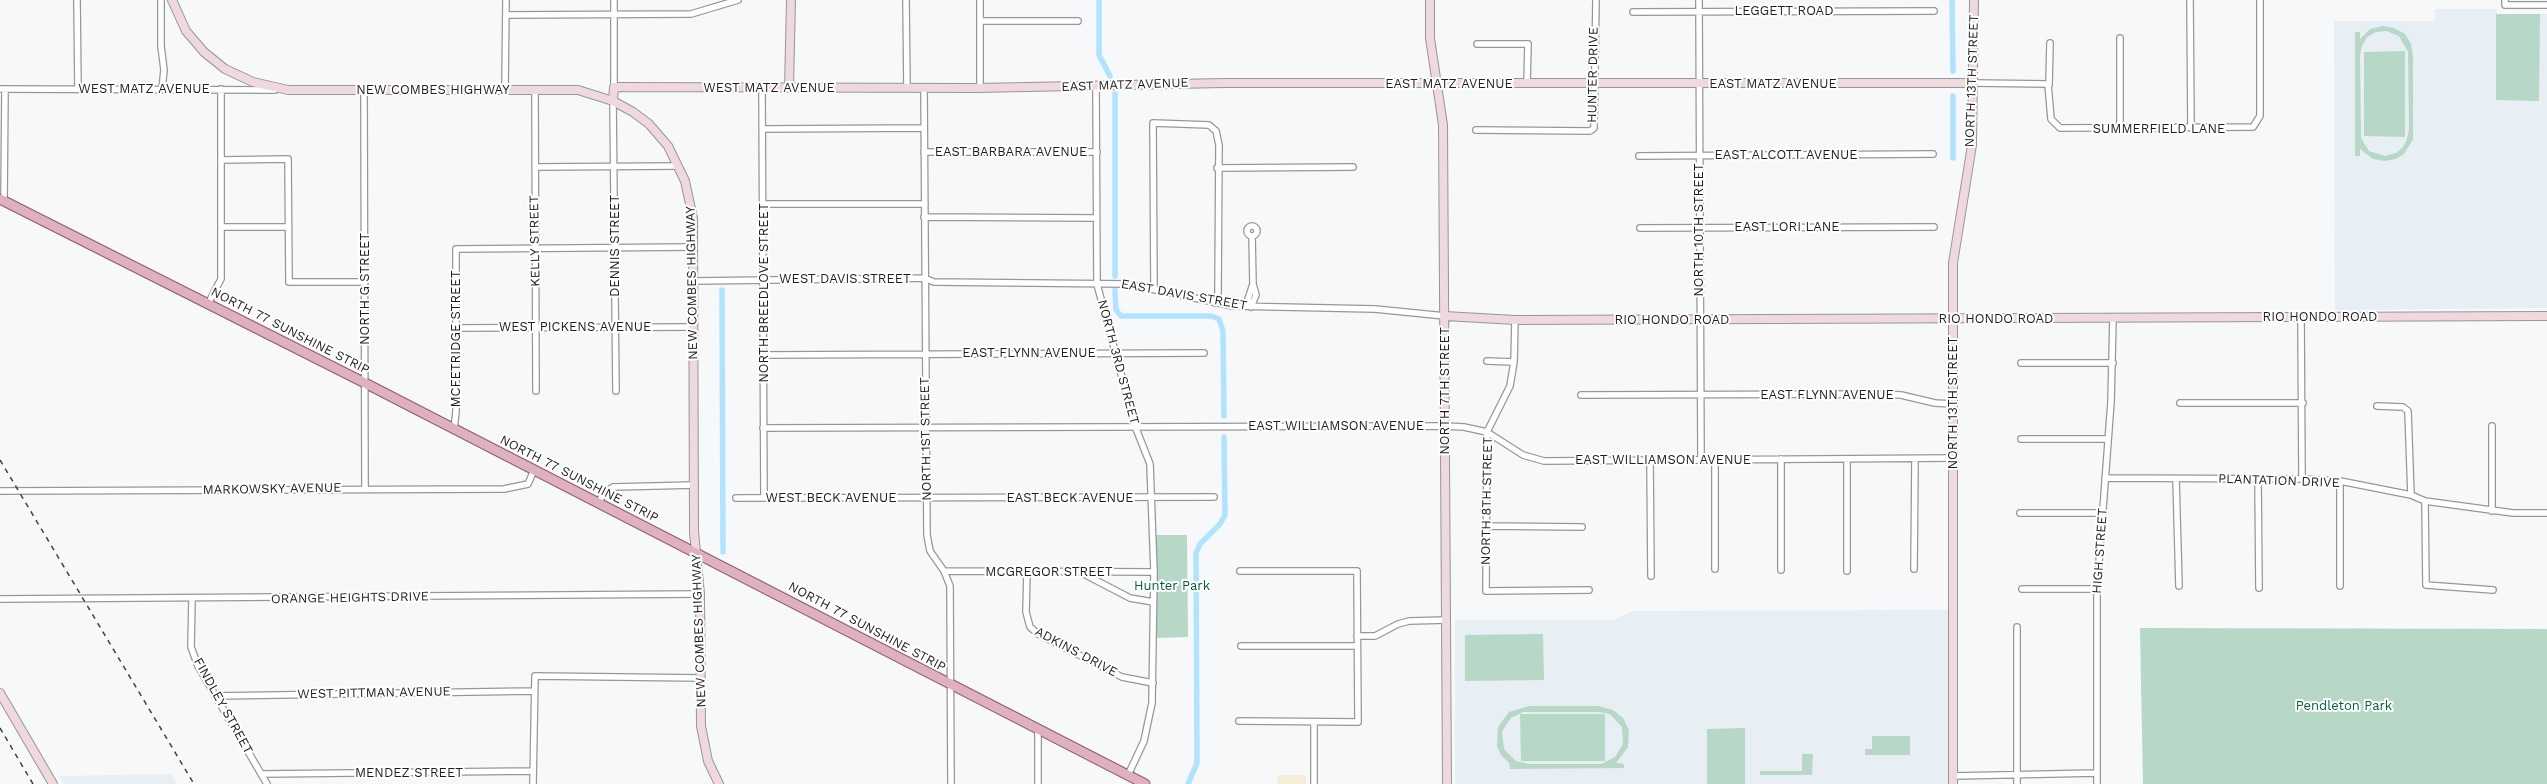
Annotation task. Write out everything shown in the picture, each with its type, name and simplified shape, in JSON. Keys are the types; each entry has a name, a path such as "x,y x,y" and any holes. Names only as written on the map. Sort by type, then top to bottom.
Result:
{"main road":[{"name":"NORTH 77 SUNSHINE STRIP","path":"2,200 365,383 597,504 697,553 950,685 1145,784"}],"street":[{"path":"78,0 78,88"},
{"path":"161,0 161,46 164,70 162,89"},
{"name":"NEW COMBES HIGHWAY","path":"172,0 186,31 204,52 225,69 253,82 288,90 578,90 613,101 635,113 656,131 668,146 678,166 690,199 694,281 694,532 700,594 703,743 708,761 719,784"},
{"path":"505,90 506,0"},
{"path":"613,101 614,0"},
{"path":"506,15 614,13 691,14 738,0"},
{"path":"790,88 791,0"},
{"path":"906,0 907,88"},
{"path":"980,0 980,88"},
{"name":"NORTH 7TH STREET","path":"1430,0 1430,38 1443,125 1447,784"},
{"name":"HUNTER DRIVE","path":"1476,130 1592,130 1595,125 1594,84 1596,0"},
{"name":"NORTH 10TH STREET","path":"1699,0 1699,320 1701,460"},
{"name":"NORTH 13TH STREET","path":"1954,780 1953,263 1972,145 1974,0"},
{"path":"2190,0 2191,128"},
{"name":"SUMMERFIELD LANE","path":"2049,85 2051,119 2055,126 2065,129 2249,128 2259,121 2260,0"},
{"path":"2505,0 2505,5 2547,6"},
{"name":"LEGGETT ROAD","path":"1633,12 1934,11"},
{"path":"980,21 1078,21"},
{"path":"2120,38 2120,128"},
{"path":"1974,83 2044,83 2049,85 2050,43"},
{"path":"1477,44 1528,44 1527,84"},
{"name":"EAST MATZ AVENUE","path":"924,88 1154,84 1974,83"},
{"name":"NORTH 3RD STREET","path":"1096,86 1097,284 1134,426 1149,459 1151,498 1154,572 1152,682 1149,724 1138,758 1128,775"},
{"name":"WEST MATZ AVENUE","path":"614,87 924,88"},
{"name":"WEST MATZ AVENUE","path":"3,89 78,88 288,90"},
{"name":"NORTH BREEDLOVE STREET","path":"762,88 764,204 764,498"},
{"name":"NORTH 1ST STREET","path":"924,88 926,498 928,544 932,556 944,571 950,586 950,784"},
{"path":"2,200 3,89"},
{"path":"208,304 221,279 221,89"},
{"name":"NORTH G STREET","path":"364,90 365,488"},
{"name":"KELLY STREET","path":"535,90 536,391"},
{"name":"DENNIS STREET","path":"613,101 616,392"},
{"path":"1154,288 1153,123 1198,124 1213,128 1218,140 1218,293 1215,303"},
{"path":"763,129 924,128"},
{"name":"EAST BARBARA AVENUE","path":"924,152 1097,152"},
{"name":"EAST ALCOTT AVENUE","path":"1639,156 1933,154"},
{"path":"222,160 288,159 288,282 365,282"},
{"path":"535,167 678,166"},
{"path":"1217,168 1353,167"},
{"path":"764,204 924,204"},
{"path":"924,217 1096,218"},
{"path":"222,227 288,227"},
{"name":"EAST LORI LANE","path":"1640,228 1934,227"},
{"path":"1251,307 1256,295 1253,284 1252,236"},
{"path":"535,247 693,247"},
{"name":"MCFETRIDGE STREET","path":"454,429 456,412 456,249 535,247"},
{"name":"EAST DAVIS STREET","path":"924,278 934,282 1127,284 1154,288 1215,303 1251,307 1382,309 1445,316"},
{"name":"WEST DAVIS STREET","path":"694,281 924,278"},
{"name":"RIO HONDO ROAD","path":"1445,316 1515,320 2547,316"},
{"path":"2301,317 2303,403 2302,479"},
{"name":"HIGH STREET","path":"2097,784 2097,589 2113,363 2113,318"},
{"name":"NORTH 8TH STREET","path":"1515,320 1514,362 1510,386 1487,432 1486,591 1589,590"},
{"name":"WEST PICKENS AVENUE","path":"456,328 694,327"},
{"name":"EAST FLYNN AVENUE","path":"763,355 925,353 1204,353"},
{"path":"1487,361 1514,362"},
{"path":"2021,363 2113,363"},
{"name":"EAST FLYNN AVENUE","path":"1581,395 1901,394 1934,403 1953,404"},
{"path":"2180,403 2303,403"},
{"path":"2377,406 2403,407 2408,410 2411,495"},
{"name":"EAST WILLIAMSON AVENUE","path":"763,428 1444,426 1464,427 1487,432 1523,455 1544,461 1781,459 1847,460 1953,458"},
{"path":"2492,426 2492,511"},
{"path":"2021,439 2108,439"},
{"path":"1781,459 1781,570"},
{"path":"1914,569 1915,459"},
{"path":"1650,460 1652,576"},
{"path":"1715,460 1715,569"},
{"path":"1847,460 1847,571"},
{"name":"MARKOWSKY AVENUE","path":"0,491 519,488 528,484 534,470"},
{"name":"PLANTATION DRIVE","path":"2105,478 2302,479 2340,482 2411,495 2425,501 2492,511 2547,513"},
{"path":"2176,479 2178,586"},
{"path":"2258,479 2259,588"},
{"path":"2340,482 2340,586"},
{"path":"597,504 607,491 613,487 695,485"},
{"name":"EAST BECK AVENUE","path":"926,498 1214,497"},
{"name":"WEST BECK AVENUE","path":"736,498 926,498"},
{"path":"2425,501 2426,585 2493,590"},
{"path":"2020,513 2102,513"},
{"path":"1487,526 1582,527"},
{"name":"MCGREGOR STREET","path":"944,571 1154,572"},
{"path":"1239,722 1358,722 1358,571 1240,571"},
{"name":"ADKINS DRIVE","path":"1026,572 1026,612 1030,627 1038,634 1122,677 1152,682"},
{"path":"1080,572 1130,598 1153,602"},
{"path":"2022,589 2097,589"},
{"name":"ORANGE HEIGHTS DRIVE","path":"0,599 192,600 700,594"},
{"name":"FINDLEY STREET","path":"192,600 191,647 198,666 267,784"},
{"path":"1357,636 1375,636 1398,624 1409,621 1447,620"},
{"path":"2017,627 2017,784"},
{"path":"1241,646 1357,646"},
{"path":"533,784 535,676 701,678"},
{"name":"WEST PITTMAN AVENUE","path":"215,696 534,692"},
{"path":"0,693 53,784"},
{"path":"1314,722 1314,784"},
{"path":"1038,730 1038,784"},
{"name":"MENDEZ STREET","path":"261,774 533,771"},
{"path":"1954,780 2017,775 2097,773"}],"shaded area":[{"path":"2435,9 2497,9 2497,14 2547,14 2547,308 2335,310 2334,21 2435,21"},
{"path":"1948,610 1948,784 1455,784 1455,620 1614,620 1632,611"},
{"path":"171,774 177,784 64,784 59,776"},
{"path":"1277,775 1306,775 1306,784 1278,784"}],"green space":[{"path":"2496,14 2540,14 2539,101 2496,100"},
{"path":"2383,26 2394,28 2405,34 2411,44 2413,56 2413,139 2404,154 2396,159 2385,161 2373,159 2360,149 2360,156 2355,156 2355,32 2360,32 2360,39 2370,29","holes":["2386,31 2399,36 2408,52 2409,130 2406,142 2402,148 2396,153 2385,156 2369,151 2361,138 2360,55 2362,46 2367,37 2376,32"]},
{"path":"2405,51 2405,137 2364,136 2364,52"},
{"name":"Hunter Park","path":"1156,535 1187,535 1188,637 1156,638"},
{"name":"Pendleton Park","path":"2140,628 2547,629 2547,784 2143,784"},
{"path":"1543,634 1544,680 1465,681 1465,635"},
{"path":"1529,706 1598,706 1613,710 1623,718 1629,730 1628,747 1616,763 1624,764 1624,768 1510,769 1509,763 1501,755 1497,746 1498,727 1509,712","holes":["1523,712 1599,712 1610,714 1622,727 1623,744 1615,757 1601,764 1529,764 1516,761 1504,749 1502,731 1511,718"]},
{"path":"1520,714 1605,714 1605,761 1521,761"},
{"path":"1745,728 1745,784 1707,784 1707,729"},
{"path":"1872,736 1910,736 1910,755 1865,755 1865,749 1872,749"},
{"path":"1802,754 1813,754 1812,775 1760,775 1760,771 1802,771"}],"waterway":[{"path":"1099,0 1099,55 1110,76"},
{"path":"1952,0 1953,71"},
{"path":"1115,94 1115,276"},
{"path":"1953,96 1953,158"},
{"path":"722,290 723,552"},
{"path":"1115,290 1116,310 1121,316 1211,316 1219,319 1223,331 1224,416"},
{"path":"1188,784 1197,763 1196,553 1200,544 1220,524 1225,515 1224,437"}],"railway":[{"path":"0,460 194,784"},
{"path":"0,728 33,784"}]}
